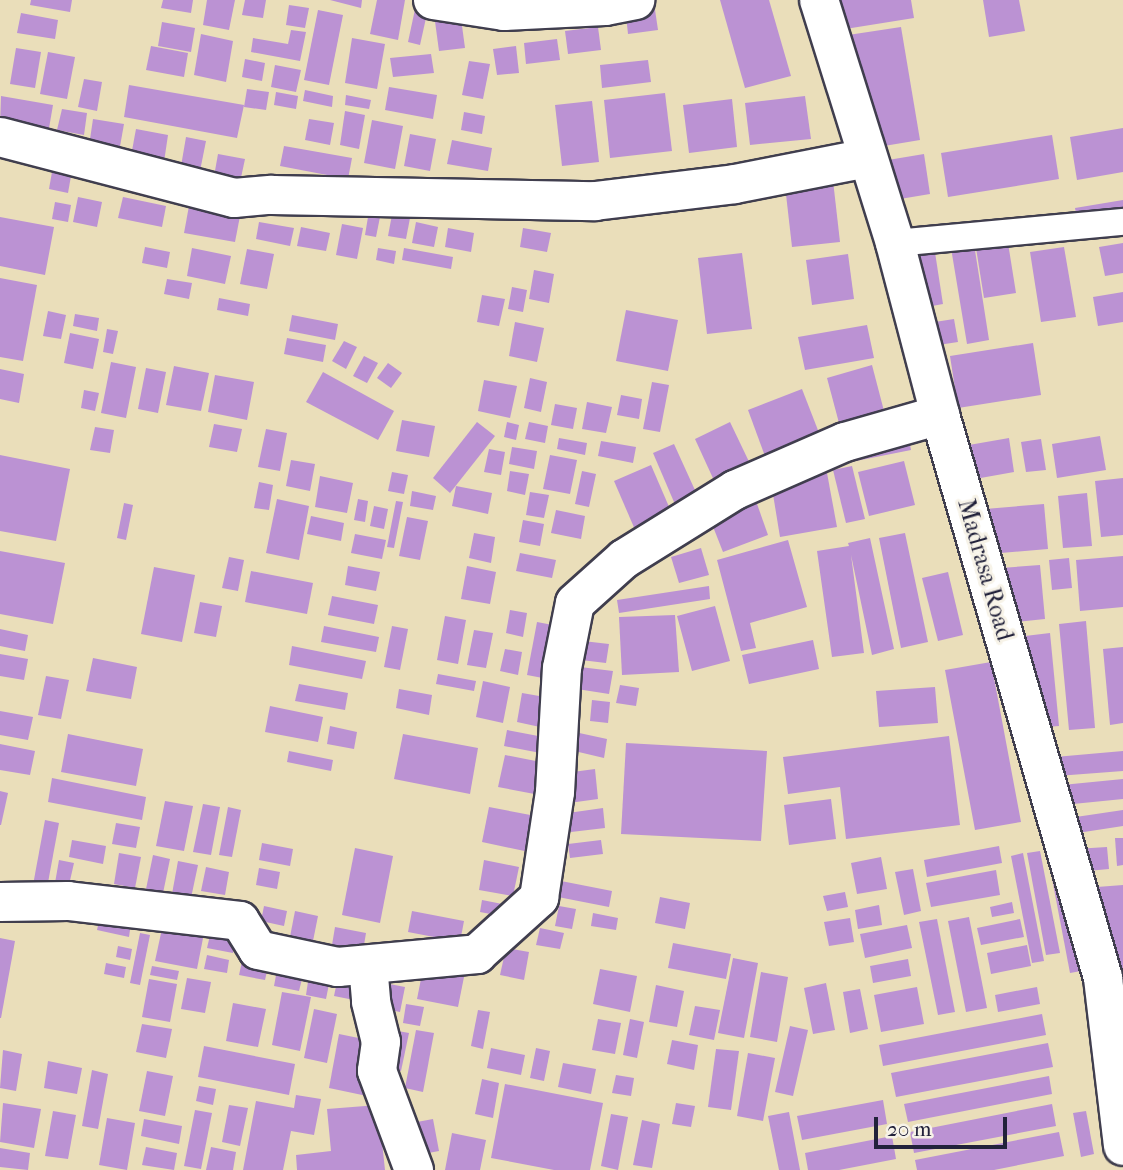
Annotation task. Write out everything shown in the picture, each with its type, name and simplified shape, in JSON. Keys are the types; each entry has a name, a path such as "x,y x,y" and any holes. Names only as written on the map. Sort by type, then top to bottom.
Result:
{"street":[{"path":"433,0 504,11 605,6 635,0"},
{"name":"Madrasa Road","path":"819,0 895,243 940,415 1103,978 1123,1146"},
{"path":"0,137 234,198 272,195 595,201 735,184 867,159"},
{"path":"0,902 68,901 240,921 258,950 338,967 477,954 539,898 555,792 562,668 575,604 624,559 735,490 845,442 940,415"},
{"path":"368,965 371,1002 381,1042 377,1071 414,1170"}],"lane":[{"path":"895,243 1123,222"}],"building":[{"path":"31,0 72,0 70,12 30,5"},
{"path":"163,0 193,0 191,13 161,8"},
{"path":"207,0 235,0 229,30 203,25"},
{"path":"245,0 266,0 263,18 242,15"},
{"path":"330,0 362,0 361,8"},
{"path":"377,0 405,0 398,40 370,34"},
{"path":"417,0 430,0 420,45 408,42"},
{"path":"720,0 769,0 791,76 745,88"},
{"path":"834,0 911,0 914,18 839,30"},
{"path":"983,0 1019,0 1025,31 989,37"},
{"path":"654,3 658,30 628,34 625,6"},
{"path":"289,5 309,8 305,28 286,25"},
{"path":"318,10 343,15 329,85 304,80"},
{"path":"460,11 465,48 439,51 434,14"},
{"path":"21,13 58,20 55,39 17,33"},
{"path":"162,22 195,28 191,52 158,46"},
{"path":"598,27 601,50 568,54 565,31"},
{"path":"901,27 920,140 854,151 835,37"},
{"path":"291,30 306,32 300,61 251,52 253,38 288,44"},
{"path":"201,34 233,41 226,82 194,75"},
{"path":"352,38 385,44 377,89 345,83"},
{"path":"557,39 560,60 526,64 524,43"},
{"path":"151,46 188,53 184,77 146,70"},
{"path":"516,46 519,73 497,75 493,49"},
{"path":"16,48 41,52 35,88 10,84"},
{"path":"48,52 75,57 67,99 40,94"},
{"path":"431,54 434,73 393,77 390,58"},
{"path":"245,59 265,63 262,81 242,77"},
{"path":"648,60 651,82 602,88 600,65"},
{"path":"469,61 490,64 483,99 462,95"},
{"path":"275,65 301,70 296,92 271,87"},
{"path":"84,79 102,82 97,111 78,107"},
{"path":"129,85 244,105 237,138 124,117"},
{"path":"389,87 437,95 433,119 385,110"},
{"path":"247,89 269,92 266,110 244,107"},
{"path":"305,90 333,96 332,107 303,101"},
{"path":"276,92 298,96 296,109 274,105"},
{"path":"665,93 672,151 610,158 604,100"},
{"path":"346,95 371,100 369,109 345,105"},
{"path":"1,96 53,105 48,134 0,126"},
{"path":"805,96 811,139 750,145 745,103"},
{"path":"732,99 737,147 689,153 683,105"},
{"path":"592,101 599,162 562,166 555,105"},
{"path":"62,109 87,113 84,135 57,130"},
{"path":"345,111 365,115 359,149 340,145"},
{"path":"464,112 485,116 482,134 461,130"},
{"path":"93,119 124,124 119,152 89,146"},
{"path":"309,119 334,123 330,145 305,140"},
{"path":"372,120 403,126 395,169 364,163"},
{"path":"1123,128 1123,172 1077,180 1070,137"},
{"path":"136,129 168,135 164,162 131,156"},
{"path":"410,134 436,139 430,171 404,166"},
{"path":"1052,135 1059,179 948,197 941,153"},
{"path":"186,137 206,141 199,176 180,172"},
{"path":"452,140 492,148 488,171 447,164"},
{"path":"284,146 352,158 348,179 280,166"},
{"path":"218,154 245,159 239,187 213,182"},
{"path":"924,154 930,194 894,200 888,160"},
{"path":"831,163 840,242 792,247 783,168"},
{"path":"52,172 71,176 68,193 49,189"},
{"path":"396,193 414,197 406,239 388,236"},
{"path":"78,197 102,202 97,227 73,222"},
{"path":"123,197 166,206 162,227 118,218"},
{"path":"1123,200 1123,234 1081,240 1075,208"},
{"path":"55,202 71,205 68,222 52,219"},
{"path":"370,205 382,207 376,237 365,235"},
{"path":"189,206 240,216 235,242 184,233"},
{"path":"0,217 54,227 45,275 0,266"},
{"path":"259,222 294,228 290,246 256,239"},
{"path":"416,222 438,227 434,247 412,243"},
{"path":"342,224 363,228 357,259 336,255"},
{"path":"301,227 330,233 326,251 297,246"},
{"path":"448,228 474,233 471,252 445,247"},
{"path":"523,228 551,233 547,252 520,247"},
{"path":"1008,243 1016,293 984,298 976,248"},
{"path":"1123,243 1123,273 1105,276 1099,247"},
{"path":"974,244 989,340 967,344 951,248"},
{"path":"934,246 943,304 905,311 896,253"},
{"path":"145,247 170,252 167,268 142,263"},
{"path":"1064,247 1076,317 1041,322 1030,252"},
{"path":"192,248 231,256 225,284 187,276"},
{"path":"378,248 396,251 394,264 376,260"},
{"path":"404,248 453,257 451,269 402,260"},
{"path":"247,249 274,254 267,289 240,284"},
{"path":"742,253 752,329 707,334 698,258"},
{"path":"848,254 854,299 812,305 806,260"},
{"path":"534,270 554,274 549,303 529,299"},
{"path":"0,278 37,285 23,361 0,357"},
{"path":"167,279 192,283 189,299 164,294"},
{"path":"512,287 527,290 523,312 508,309"},
{"path":"1123,292 1123,322 1098,326 1093,297"},
{"path":"482,295 505,299 499,326 477,322"},
{"path":"219,298 250,304 248,316 217,310"},
{"path":"626,310 678,320 668,371 616,361"},
{"path":"48,311 66,315 61,339 43,336"},
{"path":"75,314 99,318 97,331 73,326"},
{"path":"292,315 338,324 335,340 289,331"},
{"path":"954,319 958,342 925,347 922,324"},
{"path":"515,322 544,328 537,362 509,356"},
{"path":"867,325 874,358 805,370 798,337"},
{"path":"107,329 118,331 113,354 103,352"},
{"path":"70,333 99,339 93,369 64,363"},
{"path":"287,338 326,345 323,362 284,354"},
{"path":"344,341 357,347 346,369 332,361"},
{"path":"1033,343 1041,395 958,408 950,356"},
{"path":"364,356 378,363 367,383 353,376"},
{"path":"111,362 136,367 126,418 101,413"},
{"path":"388,363 402,373 391,388 377,378"},
{"path":"872,365 884,411 839,423 827,378"},
{"path":"174,366 209,373 201,411 166,405"},
{"path":"146,368 166,372 158,413 138,409"},
{"path":"0,369 24,374 19,403 0,399"},
{"path":"323,372 394,411 378,440 306,402"},
{"path":"215,375 254,382 247,420 208,412"},
{"path":"530,378 547,382 541,412 524,408"},
{"path":"484,380 517,386 510,418 478,411"},
{"path":"652,382 669,385 660,432 643,429"},
{"path":"802,389 821,438 766,459 748,410"},
{"path":"84,390 99,393 95,411 81,408"},
{"path":"621,395 642,399 639,419 617,415"},
{"path":"587,402 612,407 606,433 582,429"},
{"path":"555,404 577,408 573,429 551,425"},
{"path":"402,420 435,426 429,457 396,451"},
{"path":"477,422 495,436 450,493 433,478"},
{"path":"507,422 519,425 516,440 504,437"},
{"path":"529,422 548,426 545,443 525,439"},
{"path":"730,422 753,470 717,487 695,439"},
{"path":"214,424 242,429 237,452 209,447"},
{"path":"95,427 114,430 110,453 90,450"},
{"path":"266,429 287,433 280,471 258,467"},
{"path":"908,434 911,450 851,462 847,447"},
{"path":"1100,436 1106,470 1057,478 1052,444"},
{"path":"559,438 587,443 585,455 557,449"},
{"path":"1009,438 1014,472 975,479 969,445"},
{"path":"1041,439 1046,470 1026,472 1021,442"},
{"path":"601,441 636,447 633,463 598,456"},
{"path":"674,444 699,499 677,509 653,453"},
{"path":"512,447 537,451 534,469 509,464"},
{"path":"489,449 505,452 501,475 484,472"},
{"path":"0,455 70,469 56,541 0,531"},
{"path":"550,455 577,460 570,494 543,489"},
{"path":"291,460 315,464 310,491 286,486"},
{"path":"904,461 915,505 869,516 858,472"},
{"path":"651,465 673,516 636,532 614,481"},
{"path":"852,466 865,519 846,523 833,470"},
{"path":"510,471 529,474 525,495 507,491"},
{"path":"582,471 596,474 589,507 575,504"},
{"path":"392,472 408,475 404,494 388,491"},
{"path":"827,473 837,527 780,537 771,482"},
{"path":"320,476 353,483 347,513 315,507"},
{"path":"1123,478 1123,535 1101,537 1095,481"},
{"path":"259,482 273,485 269,510 254,508"},
{"path":"456,486 492,493 488,514 452,506"},
{"path":"412,491 436,496 433,510 410,506"},
{"path":"530,492 549,495 544,518 526,515"},
{"path":"1087,493 1092,546 1063,548 1058,496"},
{"path":"277,499 309,506 299,560 266,553"},
{"path":"358,499 368,501 365,522 354,520"},
{"path":"396,501 403,502 394,548 387,547"},
{"path":"756,501 768,535 723,552 710,519"},
{"path":"124,503 133,505 126,540 117,538"},
{"path":"1044,504 1048,549 989,554 985,509"},
{"path":"374,506 388,509 384,529 370,526"},
{"path":"556,510 585,516 581,539 551,533"},
{"path":"311,516 344,523 341,541 307,534"},
{"path":"407,517 428,521 420,560 399,556"},
{"path":"523,520 544,524 540,546 519,542"},
{"path":"474,533 495,537 491,563 469,558"},
{"path":"905,533 928,642 901,648 879,538"},
{"path":"355,534 386,540 382,559 351,553"},
{"path":"870,538 894,649 872,655 851,555 864,653 832,657 817,551 849,546 848,543"},
{"path":"788,540 807,607 750,623 756,648 741,651 717,560"},
{"path":"701,548 709,575 679,583 671,557"},
{"path":"0,551 65,563 53,624 0,614"},
{"path":"520,553 556,560 552,578 516,571"},
{"path":"1123,556 1123,607 1080,611 1076,560"},
{"path":"229,557 244,560 238,591 222,588"},
{"path":"1069,558 1072,588 1052,590 1049,560"},
{"path":"1040,565 1045,619 1005,623 1001,568"},
{"path":"348,566 380,572 376,591 345,585"},
{"path":"467,566 496,572 490,604 461,599"},
{"path":"154,567 195,575 182,642 141,634"},
{"path":"251,571 313,583 307,614 245,602"},
{"path":"948,572 963,635 938,641 922,578"},
{"path":"709,586 710,599 619,613 617,600"},
{"path":"332,596 378,605 374,624 328,615"},
{"path":"200,602 222,606 216,637 194,633"},
{"path":"715,606 730,661 692,671 677,616"},
{"path":"510,610 527,613 523,637 506,633"},
{"path":"675,615 679,672 622,675 619,617"},
{"path":"445,616 466,620 458,664 437,660"},
{"path":"1086,621 1095,728 1069,730 1059,624"},
{"path":"537,622 558,626 548,679 527,675"},
{"path":"324,626 379,637 376,652 321,642"},
{"path":"392,626 408,629 400,670 384,667"},
{"path":"0,629 28,635 25,651 0,646"},
{"path":"474,630 493,633 486,668 467,665"},
{"path":"1050,633 1059,726 1033,728 1025,636"},
{"path":"813,640 819,669 749,684 742,655"},
{"path":"583,641 609,644 606,663 581,660"},
{"path":"292,646 366,661 362,679 289,665"},
{"path":"1123,647 1123,723 1110,725 1103,649"},
{"path":"505,649 522,652 518,675 500,671"},
{"path":"0,654 28,659 24,680 0,676"},
{"path":"93,658 137,667 131,699 86,691"},
{"path":"991,662 1021,822 975,830 945,670"},
{"path":"580,667 613,671 609,694 577,689"},
{"path":"438,674 476,681 474,691 436,684"},
{"path":"46,676 69,680 61,719 38,715"},
{"path":"483,681 510,687 503,723 476,717"},
{"path":"299,684 348,693 345,710 295,701"},
{"path":"620,685 639,688 636,706 616,703"},
{"path":"935,687 938,723 879,727 876,691"},
{"path":"399,689 432,695 429,715 396,708"},
{"path":"522,693 545,697 540,727 517,722"},
{"path":"592,700 610,702 608,723 590,721"},
{"path":"270,706 323,717 318,742 265,732"},
{"path":"0,711 33,717 28,740 0,735"},
{"path":"330,726 357,732 354,749 327,744"},
{"path":"507,730 554,739 551,755 504,746"},
{"path":"570,731 607,739 604,758 566,749"},
{"path":"68,734 143,749 136,786 61,772"},
{"path":"403,734 478,748 470,794 394,779"},
{"path":"949,736 960,825 846,839 840,787 788,794 783,757"},
{"path":"626,743 767,751 761,841 621,834"},
{"path":"0,744 35,751 30,775 0,770"},
{"path":"289,751 333,760 331,771 287,762"},
{"path":"1123,751 1123,771 1057,776 1055,757"},
{"path":"505,755 551,764 545,796 498,787"},
{"path":"595,769 598,799 569,803 565,773"},
{"path":"52,778 146,797 142,820 48,802"},
{"path":"1123,779 1123,799 1063,805 1062,785"},
{"path":"0,791 8,793 1,825 0,825"},
{"path":"831,799 836,839 789,845 784,805"},
{"path":"165,801 193,806 184,851 156,846"},
{"path":"203,804 220,807 211,855 193,852"},
{"path":"228,807 241,810 232,857 219,855"},
{"path":"489,807 541,817 534,853 482,842"},
{"path":"603,808 605,828 571,832 568,813"},
{"path":"1123,810 1123,826 1071,834 1069,818"},
{"path":"45,820 59,823 47,888 33,885"},
{"path":"116,823 140,827 136,848 112,844"},
{"path":"1115,838 1123,838 1123,865 1117,866"},
{"path":"72,840 106,846 103,864 69,857"},
{"path":"601,840 603,854 570,858 568,844"},
{"path":"262,843 293,849 290,866 259,860"},
{"path":"999,846 1002,863 927,877 924,860"},
{"path":"1046,847 1081,971 1070,973"},
{"path":"1107,847 1109,869 1077,872 1075,849"},
{"path":"355,848 393,856 380,923 342,915"},
{"path":"1040,851 1060,953 1046,955 1027,853"},
{"path":"119,853 141,857 135,888 114,884"},
{"path":"1023,853 1044,961 1032,963 1011,856"},
{"path":"153,855 170,859 162,898 145,894"},
{"path":"881,857 887,889 857,894 851,863"},
{"path":"59,860 74,863 69,885 55,883"},
{"path":"484,860 519,867 513,896 479,890"},
{"path":"178,861 198,865 191,898 172,894"},
{"path":"206,867 229,872 225,895 201,891"},
{"path":"259,868 280,872 277,889 256,885"},
{"path":"913,869 921,911 904,915 895,872"},
{"path":"996,870 1000,895 931,907 926,883"},
{"path":"561,881 612,891 609,907 558,897"},
{"path":"1123,885 1123,974 1092,977 1084,888"},
{"path":"845,892 848,907 827,911 823,896"},
{"path":"660,897 690,903 685,929 655,923"},
{"path":"482,900 513,906 511,918 480,912"},
{"path":"1012,902 1014,913 992,917 990,907"},
{"path":"879,905 882,925 858,929 855,910"},
{"path":"264,906 287,911 284,926 261,921"},
{"path":"559,906 576,909 572,929 555,926"},
{"path":"295,911 318,916 312,946 289,942"},
{"path":"412,911 464,921 460,942 408,932"},
{"path":"593,913 618,918 616,930 591,926"},
{"path":"100,917 131,923 129,937 97,930"},
{"path":"969,917 987,1008 966,1012 948,921"},
{"path":"850,918 854,942 829,946 824,922"},
{"path":"937,919 955,1012 938,1015 919,922"},
{"path":"1020,919 1024,937 981,945 977,928"},
{"path":"163,924 204,933 197,969 155,961"},
{"path":"907,925 912,948 865,958 860,934"},
{"path":"212,927 237,931 233,953 207,948"},
{"path":"335,927 366,933 363,951 332,945"},
{"path":"540,928 564,933 560,949 536,945"},
{"path":"140,933 150,935 140,985 130,983"},
{"path":"0,938 15,941 1,1018 0,1018"},
{"path":"673,943 731,954 726,979 668,968"},
{"path":"1027,945 1031,966 991,974 987,953"},
{"path":"118,946 132,949 130,960 116,957"},
{"path":"506,948 529,952 524,980 500,975"},
{"path":"207,955 229,960 227,973 204,969"},
{"path":"243,957 269,962 265,980 239,975"},
{"path":"733,958 758,963 744,1038 718,1033"},
{"path":"908,959 911,976 873,983 870,966"},
{"path":"106,963 126,967 124,978 104,974"},
{"path":"152,966 179,971 177,980 150,975"},
{"path":"423,969 464,977 458,1007 417,999"},
{"path":"600,969 637,976 630,1012 593,1004"},
{"path":"277,970 303,975 299,991 274,986"},
{"path":"761,972 788,977 777,1042 750,1037"},
{"path":"309,975 330,979 326,999 306,995"},
{"path":"338,977 363,982 359,1001 334,996"},
{"path":"187,978 211,982 205,1013 181,1009"},
{"path":"149,979 177,984 170,1022 142,1017"},
{"path":"379,982 405,987 400,1012 375,1007"},
{"path":"826,983 835,1030 813,1034 804,988"},
{"path":"656,985 684,991 677,1027 649,1022"},
{"path":"917,987 924,1024 881,1032 874,995"},
{"path":"1037,987 1040,1004 998,1012 995,995"},
{"path":"860,989 868,1029 850,1033 843,992"},
{"path":"282,992 311,997 300,1051 272,1045"},
{"path":"233,1003 266,1009 258,1047 226,1041"},
{"path":"406,1004 424,1007 420,1026 403,1023"},
{"path":"695,1006 720,1010 714,1040 689,1035"},
{"path":"314,1009 337,1014 327,1063 304,1058"},
{"path":"478,1010 490,1012 483,1049 471,1046"},
{"path":"1042,1014 1046,1035 883,1066 879,1045"},
{"path":"598,1019 621,1023 615,1054 592,1050"},
{"path":"630,1019 644,1022 637,1058 623,1055"},
{"path":"142,1024 172,1029 166,1058 136,1052"},
{"path":"790,1026 808,1030 793,1096 775,1092"},
{"path":"387,1029 409,1033 401,1071 380,1067"},
{"path":"416,1030 434,1033 423,1092 405,1088"},
{"path":"339,1034 378,1042 367,1096 329,1088"},
{"path":"672,1040 698,1045 694,1070 667,1064"},
{"path":"1048,1043 1053,1067 896,1097 891,1073"},
{"path":"204,1046 295,1064 289,1095 198,1077"},
{"path":"491,1048 525,1055 521,1075 487,1068"},
{"path":"536,1048 550,1051 544,1081 530,1078"},
{"path":"716,1049 739,1051 731,1110 708,1107"},
{"path":"3,1050 22,1054 16,1091 0,1088"},
{"path":"748,1053 775,1058 763,1121 737,1116"},
{"path":"48,1061 82,1068 77,1094 44,1088"},
{"path":"563,1063 596,1069 591,1094 558,1087"},
{"path":"92,1070 108,1074 98,1129 82,1126"},
{"path":"147,1071 173,1076 165,1116 139,1111"},
{"path":"616,1075 634,1078 631,1096 612,1093"},
{"path":"1049,1076 1052,1094 908,1122 904,1104"},
{"path":"482,1079 499,1083 493,1118 475,1114"},
{"path":"505,1084 603,1103 590,1170 554,1170 491,1158"},
{"path":"199,1086 216,1089 213,1105 196,1101"},
{"path":"296,1095 321,1099 314,1135 291,1131 283,1170 243,1170 256,1101 294,1108"},
{"path":"883,1100 887,1124 802,1140 797,1116"},
{"path":"3,1103 41,1109 34,1148 0,1142"},
{"path":"676,1103 695,1106 691,1127 672,1124"},
{"path":"1052,1104 1056,1126 914,1153 910,1132"},
{"path":"229,1105 248,1108 240,1146 222,1142"},
{"path":"378,1105 385,1170 297,1170 296,1155 331,1151 327,1109"},
{"path":"195,1110 212,1113 201,1169 184,1166"},
{"path":"53,1111 76,1115 68,1159 45,1156"},
{"path":"1086,1111 1094,1154 1081,1157 1073,1113"},
{"path":"789,1112 800,1170 779,1170 768,1116"},
{"path":"611,1114 628,1117 618,1170 601,1166"},
{"path":"107,1118 135,1123 127,1170 99,1165"},
{"path":"144,1119 182,1126 179,1144 141,1136"},
{"path":"433,1119 439,1151 423,1154 417,1122"},
{"path":"642,1120 660,1124 652,1168 633,1165"},
{"path":"1059,1132 1064,1156 994,1170 917,1170 915,1160"},
{"path":"452,1133 486,1140 480,1170 445,1170"},
{"path":"892,1136 896,1159 839,1170 808,1170 805,1153"},
{"path":"146,1147 177,1153 174,1170 142,1165"},
{"path":"211,1147 236,1152 233,1170 206,1170"},
{"path":"0,1148 30,1153 28,1170 0,1167"}]}
